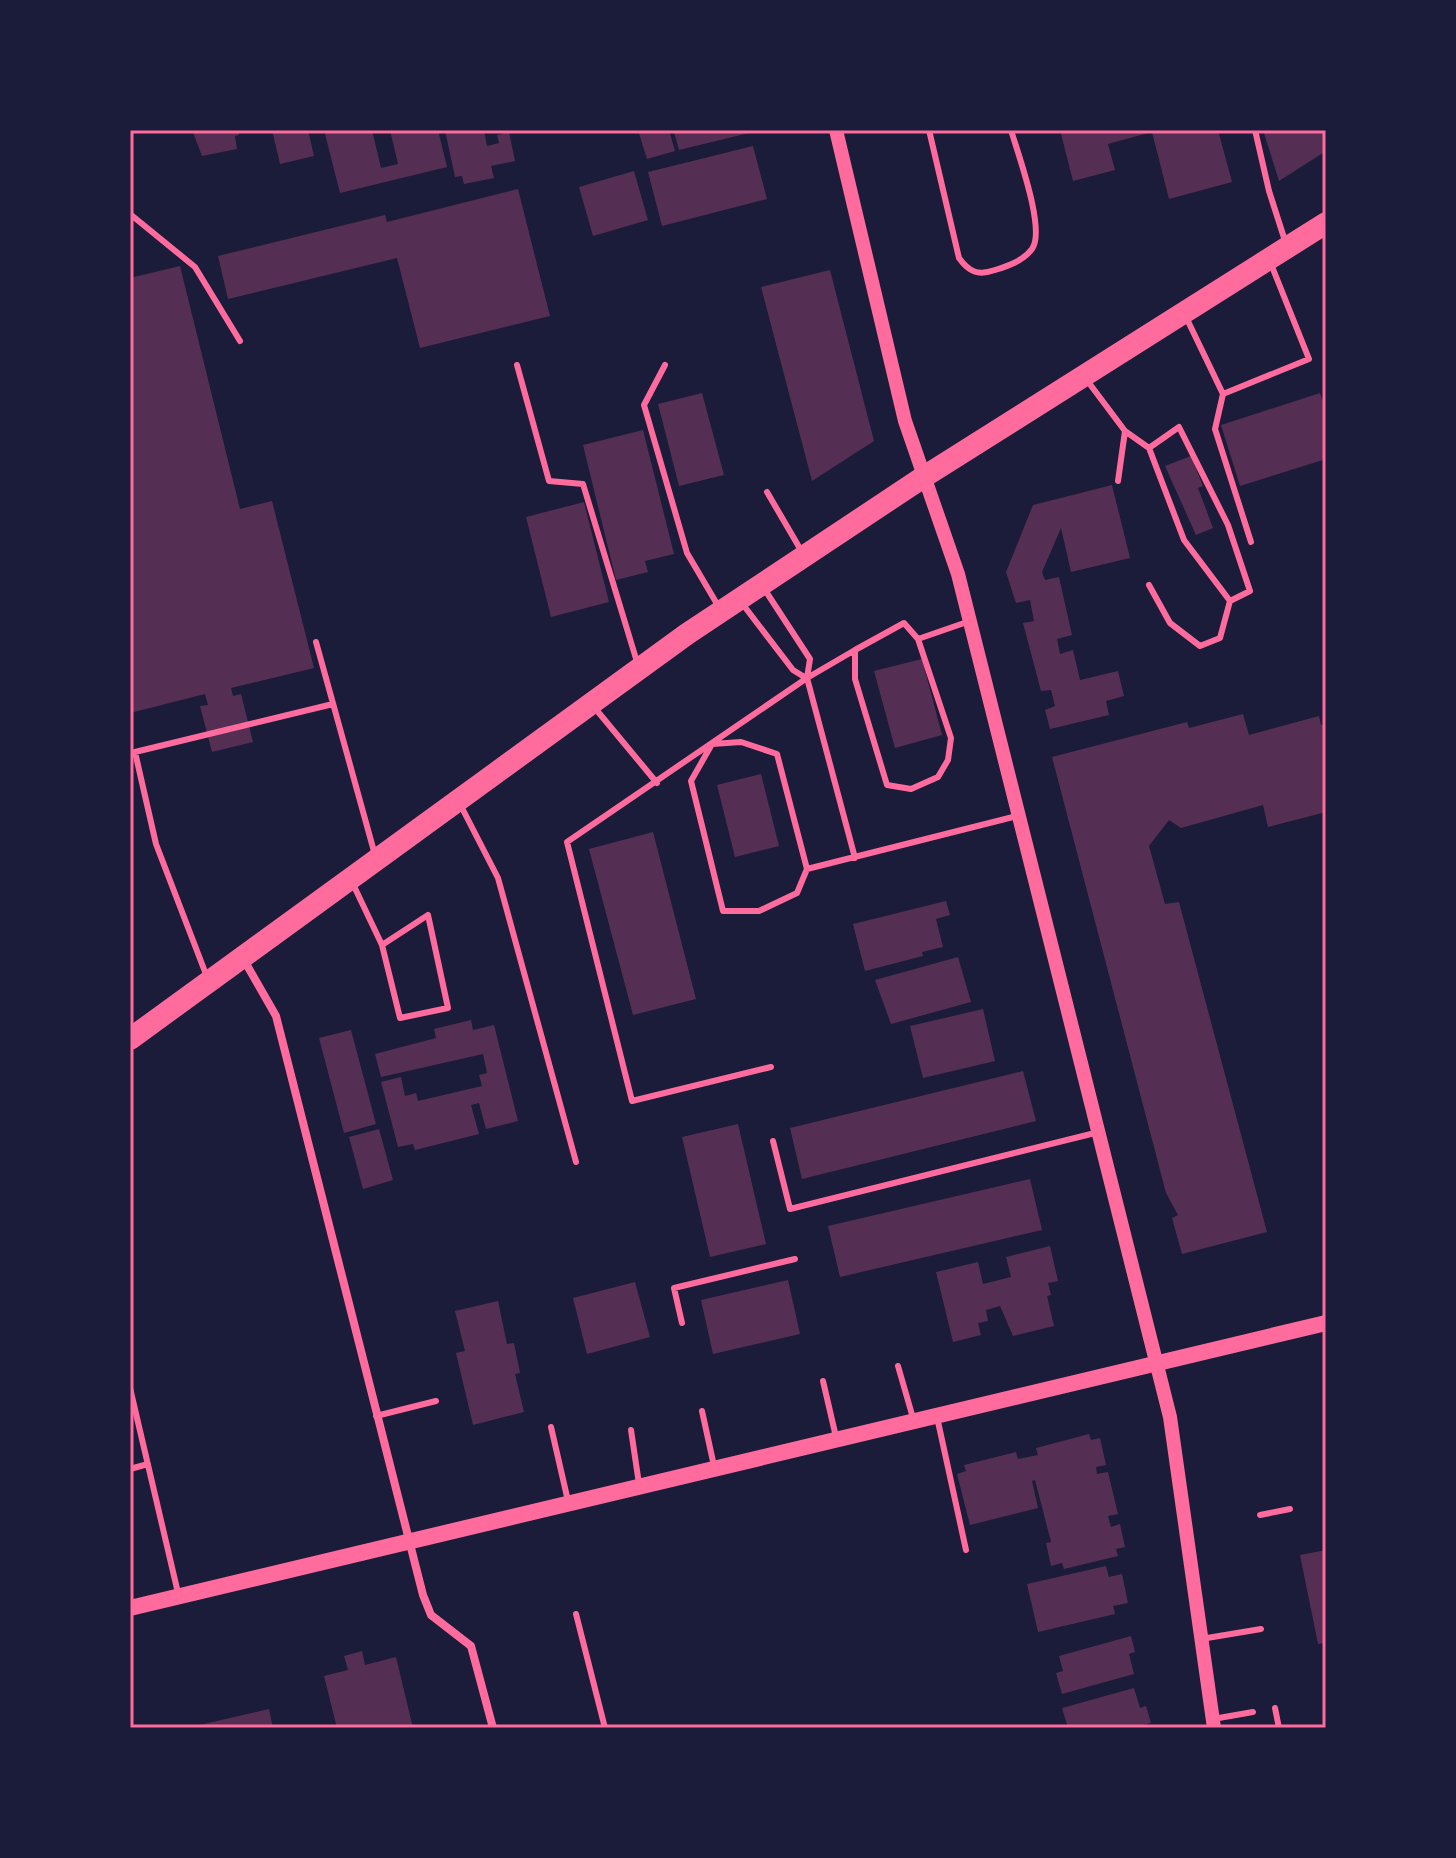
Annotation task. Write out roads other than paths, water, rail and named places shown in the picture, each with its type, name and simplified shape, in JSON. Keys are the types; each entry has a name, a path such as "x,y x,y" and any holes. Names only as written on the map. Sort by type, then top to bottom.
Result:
{"highway":[{"path":"130,1039 639,669 761,584 922,478 1326,223"}],"main road":[{"path":"130,1608 1326,1323"}],"street":[{"path":"836,130 905,421 922,478 958,574 1170,1417 1214,1723"},
{"path":"244,959 276,1016 408,1543 431,1615 471,1646 493,1728"}],"lane":[{"path":"929,130 959,258 968,270 981,274 1021,260 1034,247 1036,223 1011,130"},
{"path":"1223,394 1309,359 1278,253 1269,191 1255,130"},
{"path":"130,214 195,267 240,341"},
{"path":"1184,312 1223,394 1215,429 1251,542"},
{"path":"517,365 549,481 583,484 639,669"},
{"path":"665,365 644,405 687,553 730,606 793,670 807,678"},
{"path":"1084,376 1125,431 1149,448 1184,540 1230,601"},
{"path":"1149,448 1179,427 1228,525 1250,591 1230,601 1220,638 1200,646 1170,623 1149,585"},
{"path":"1118,481 1125,431"},
{"path":"767,492 803,556"},
{"path":"761,584 810,659 807,678 855,858"},
{"path":"918,639 970,621"},
{"path":"771,1067 632,1101 567,842 807,678 855,650 904,623 918,639 951,738 948,760 938,777 911,789 887,785 855,679 855,650"},
{"path":"316,642 377,862"},
{"path":"210,983 156,844 135,752 333,704"},
{"path":"592,704 657,783"},
{"path":"741,742 777,754 807,869 797,893 759,911 723,911 691,781 712,744 741,742"},
{"path":"459,802 498,878 576,1162"},
{"path":"807,869 1019,815"},
{"path":"351,881 382,945 400,1018 448,1008 428,915 382,945"},
{"path":"773,1141 790,1209 1099,1132"},
{"path":"682,1323 674,1288 795,1259"},
{"path":"898,1366 914,1422"},
{"path":"823,1381 837,1441"},
{"path":"130,1390 179,1596"},
{"path":"376,1416 436,1401"},
{"path":"702,1411 715,1470"},
{"path":"937,1417 966,1550"},
{"path":"551,1427 568,1505"},
{"path":"631,1430 640,1487"},
{"path":"130,1469 148,1464"},
{"path":"1260,1515 1290,1509"},
{"path":"576,1614 605,1728"},
{"path":"1201,1639 1261,1629"},
{"path":"1275,1708 1279,1728"},
{"path":"1214,1723 1253,1712"}]}
